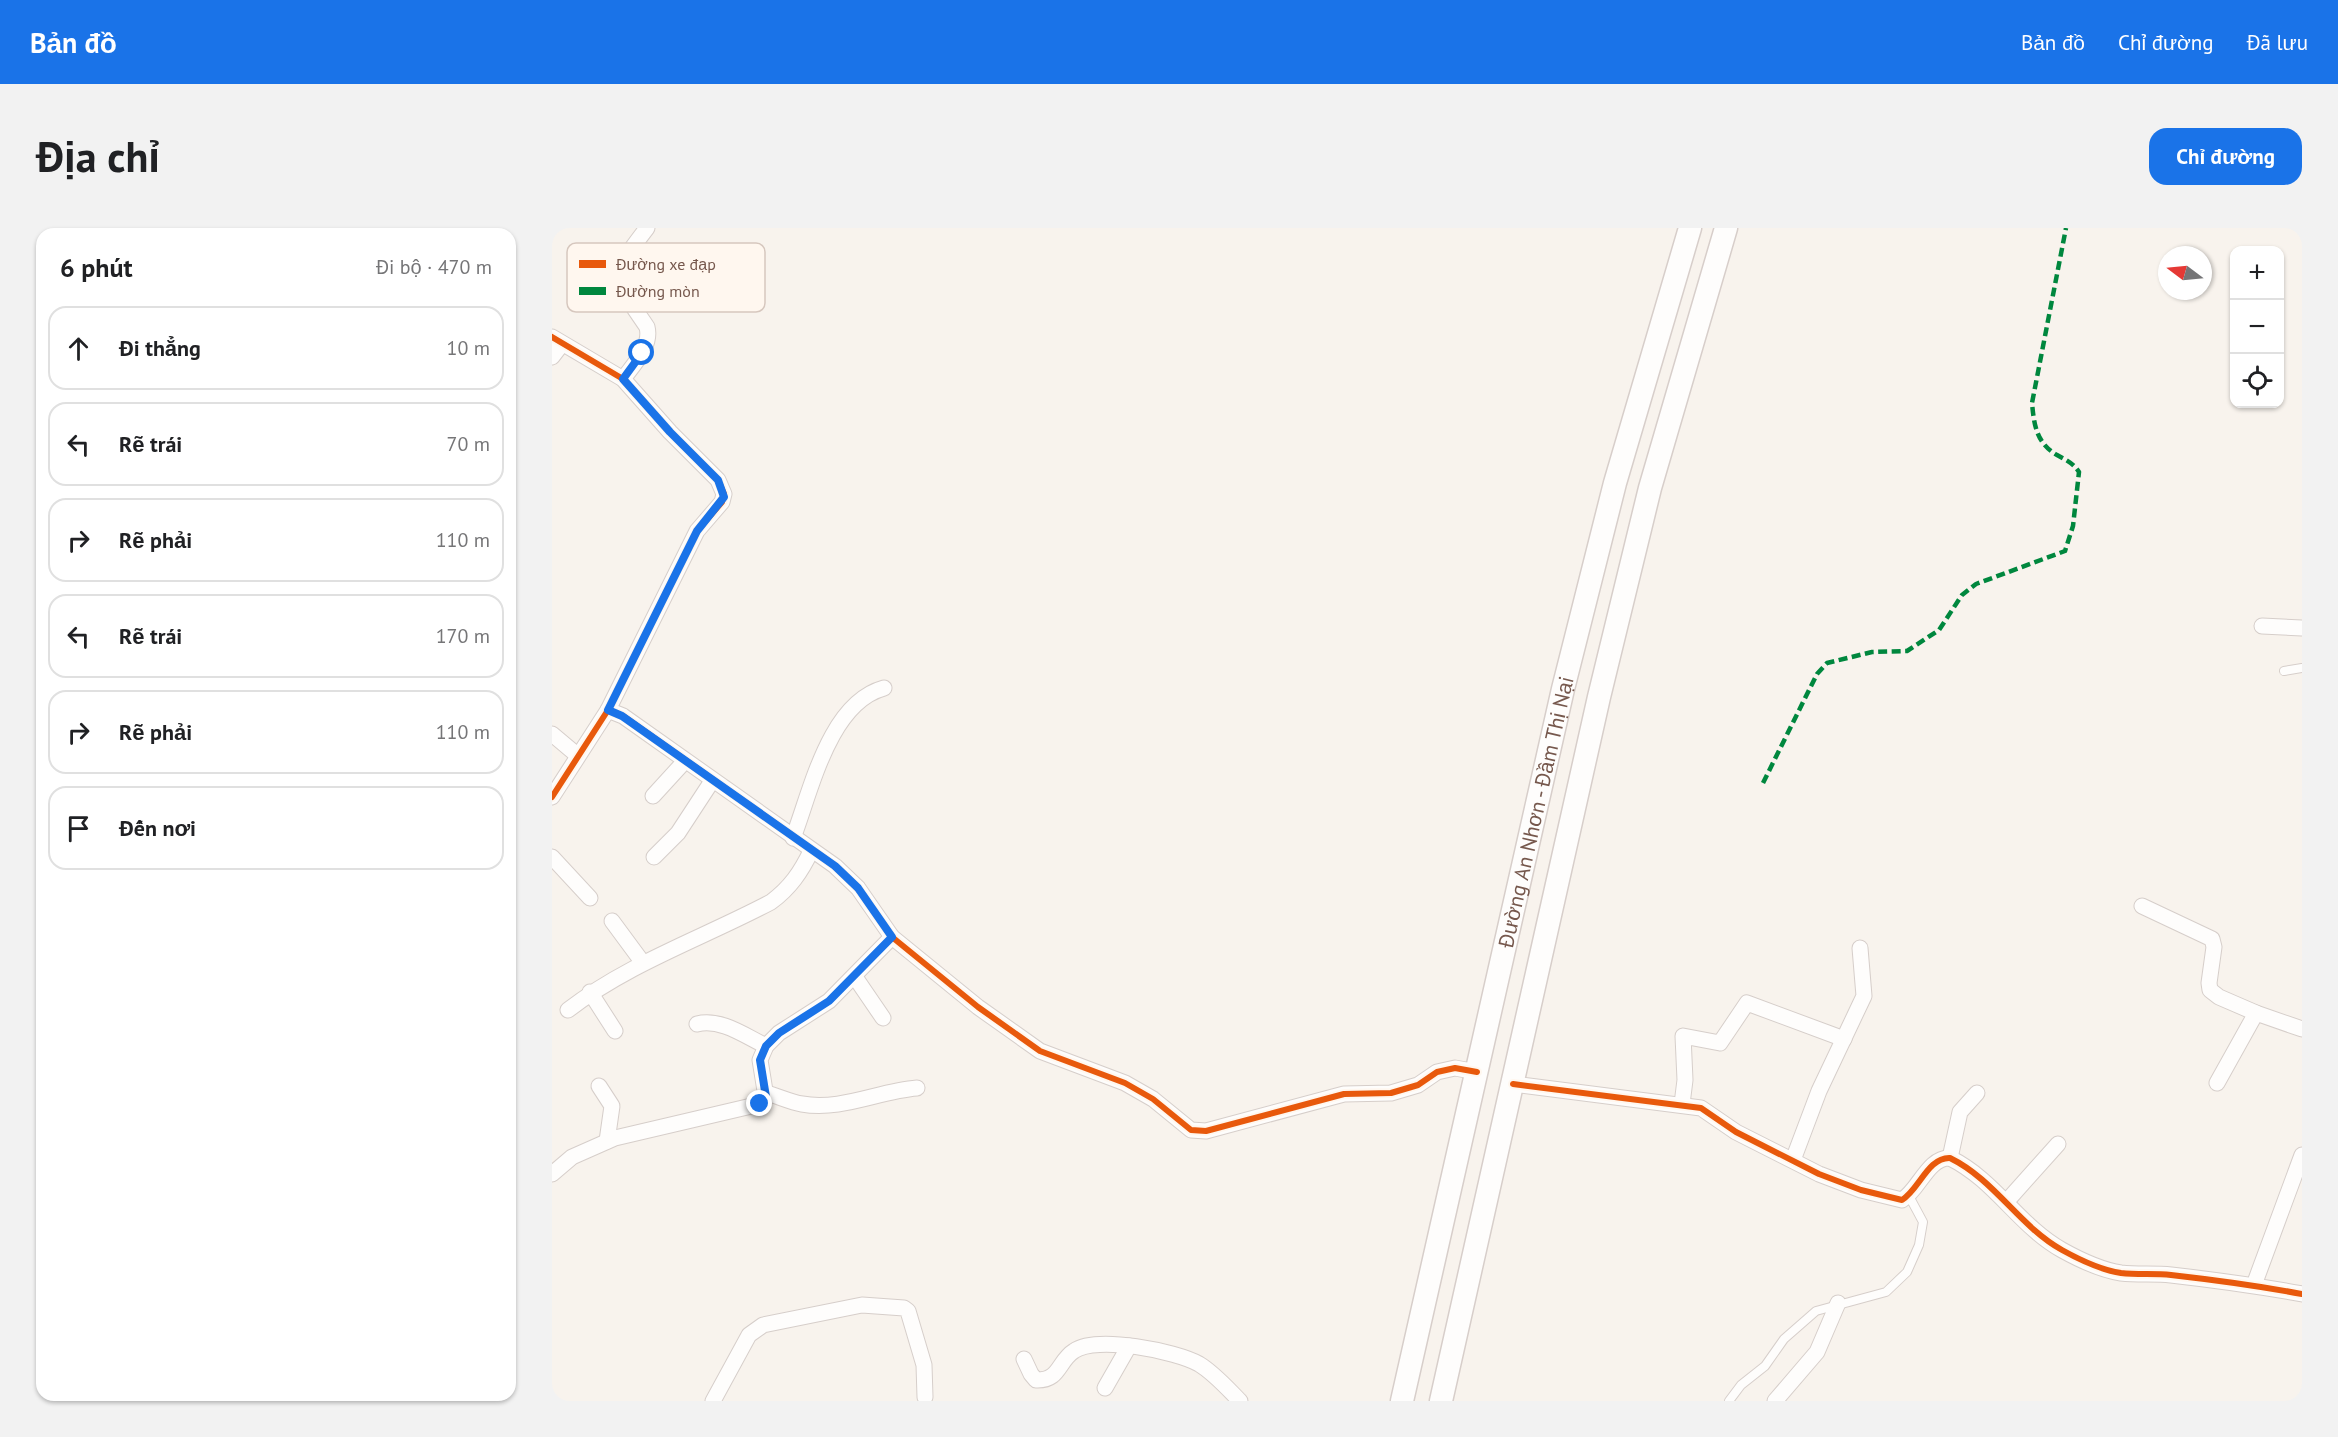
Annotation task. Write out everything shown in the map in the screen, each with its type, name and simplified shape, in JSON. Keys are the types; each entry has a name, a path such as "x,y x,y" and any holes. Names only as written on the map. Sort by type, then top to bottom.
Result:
{"main road":[{"name":"Đường An Nhơn - Đầm Thị Nại","path":"1402,1401 1563,689 1612,494 1690,228"},
{"name":"Đường An Nhơn - Đầm Thị Nại","path":"1441,1401 1599,697 1650,488 1726,228"}],"street":[{"path":"636,243 647,228"},
{"path":"623,379 642,353 649,334 637,312"},
{"path":"552,357 557,340 623,379 670,432 718,480 724,494 722,502 697,531 608,710 552,797"},
{"path":"2262,626 2302,628"},
{"path":"793,838 825,747 849,713 869,692 884,688"},
{"path":"608,710 622,716 835,866 858,888 892,937 978,1007 1040,1051 1125,1083 1153,1099 1191,1130 1206,1131 1344,1094 1391,1093 1455,1068 1477,1072"},
{"path":"552,734 577,755"},
{"path":"653,796 685,761"},
{"path":"654,857 678,833 712,781"},
{"path":"568,1010 591,992 643,963 771,902 783,893 801,871 811,851"},
{"path":"552,857 590,898"},
{"path":"2142,906 2212,939 2210,990 2256,1013 2302,1029"},
{"path":"612,921 643,963"},
{"path":"552,1174 572,1157 608,1141 649,1129 748,1109 760,1104 766,1094 760,1060 766,1046 779,1033 829,1001 892,937"},
{"path":"1793,1160 1819,1091 1864,996 1860,948"},
{"path":"855,977 883,1018"},
{"path":"591,992 615,1031"},
{"path":"1682,1104 1685,1080 1683,1036 1720,1043 1746,1003 1844,1039"},
{"path":"2217,1083 2256,1013"},
{"path":"697,1024 712,1022 766,1046"},
{"path":"1513,1084 1701,1108 1736,1132 1837,1182 1902,1200 1909,1196 1926,1173 1940,1161 1950,1158 1976,1175 2007,1201 2027,1225 2062,1250 2106,1269 2254,1285 2302,1294"},
{"path":"600,1086 612,1106 608,1141"},
{"path":"766,1094 802,1104 818,1104 855,1101 894,1090 917,1088"},
{"path":"1950,1158 1960,1112 1977,1093"},
{"path":"2007,1201 2058,1144"},
{"path":"2254,1285 2302,1155"},
{"path":"1775,1401 1817,1352 1838,1303"},
{"path":"713,1401 756,1328 777,1320 862,1305 904,1308 908,1311 924,1365 925,1397"},
{"path":"1024,1359 1036,1380 1042,1380 1054,1375 1072,1351 1084,1346 1098,1343 1147,1348 1197,1363 1240,1401"},
{"path":"1104,1388 1129,1346"}],"lane":[{"path":"2284,671 2302,668"},
{"path":"1729,1401 1741,1385 1765,1366 1784,1339 1816,1311 1838,1303 1886,1292 1907,1272 1919,1245 1923,1222 1909,1196"}],"marked path":[{"path":"1763,783 1817,674 1827,663 1872,652 1907,651 1939,630 1962,595 1976,584 2065,551 2073,526 2079,472 2072,464 2050,450 2040,439 2035,426 2032,403 2066,228"}],"cycle path":[{"path":"552,337 623,379 670,432 718,480 724,494 722,502 697,531 608,710"},
{"path":"552,797 608,710 623,716 835,866 858,888 892,937 978,1007 1040,1051 1125,1083 1153,1099 1191,1130 1206,1131 1344,1094 1391,1093 1418,1085 1437,1072 1455,1068 1477,1072"},
{"path":"1513,1084 1701,1108 1736,1132 1819,1174 1861,1190 1902,1200 1930,1168 1942,1159 1950,1158 1980,1178 2047,1240 2069,1254 2098,1267 2113,1272 2171,1275 2302,1294"}],"route":[{"path":"642,353 623,379 670,432 718,480 723,488 724,497 697,531 608,710 622,716 835,866 858,888 892,937 864,969 829,1001 779,1033 766,1046 760,1060 767,1089 766,1097 760,1104"}]}
